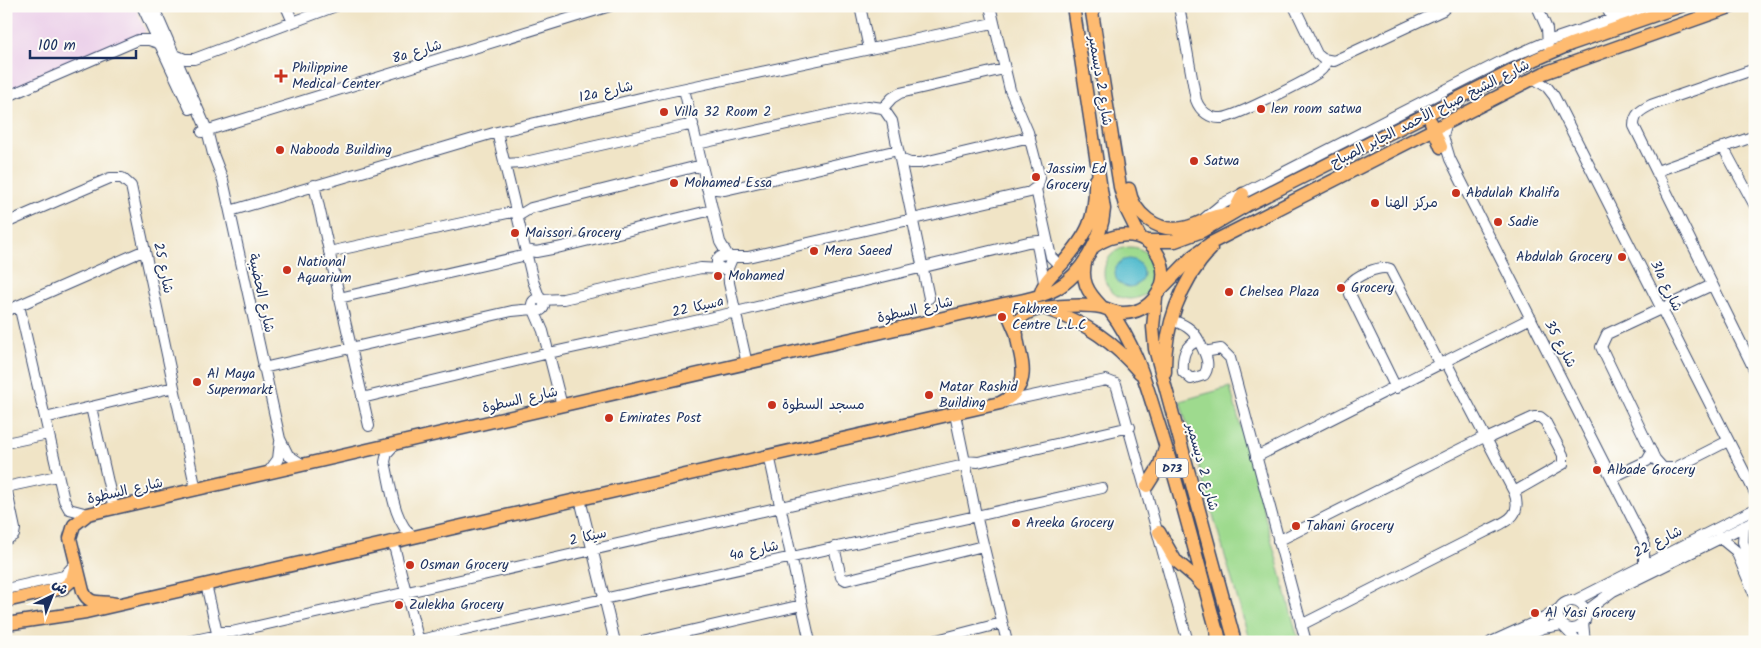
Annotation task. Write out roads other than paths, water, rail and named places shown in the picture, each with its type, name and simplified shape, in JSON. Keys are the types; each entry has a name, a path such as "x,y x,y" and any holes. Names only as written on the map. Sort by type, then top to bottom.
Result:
{"main road":[{"name":"شارع 2 ديسمبر","path":"1073,6 1104,209 1101,229 1090,252"},
{"name":"شارع 2 ديسمبر","path":"1091,6 1120,187 1126,209 1144,239"},
{"name":"شارع الشيخ صباح الأحمد الجابر الصباح","path":"1144,239 1165,242 1184,238 1202,231 1406,123 1545,55 1571,44 1681,6"},
{"name":"شارع الشيخ صباح الأحمد الجابر الصباح","path":"1159,293 1193,256 1221,238 1447,121 1471,114 1533,78 1555,68 1584,63 1733,6"},
{"path":"1441,147 1427,131 1434,117 1469,98 1476,88"},
{"path":"1395,117 1406,123"},
{"path":"1040,295 1044,282 1060,266 1090,225 1094,215 1095,152"},
{"path":"1116,160 1127,181 1132,203 1150,221 1164,227 1177,229 1189,226 1205,218 1233,213 1243,194"},
{"path":"1269,213 1289,216"},
{"path":"6,624 60,617 1000,403 1015,393 1023,376 1017,334 1018,322 1024,315 1068,306 1135,312 1159,293 1162,263 1156,251 1144,239 1121,234 1111,236 1090,252 1084,278 1090,294 1106,309"},
{"path":"1165,387 1164,362 1170,326 1188,280 1221,238"},
{"name":"شارع السطوة","path":"76,562 70,531 79,520 88,514 1000,306 1040,295 1066,282 1090,252"},
{"name":"شارع 2 ديسمبر","path":"1159,293 1153,338 1235,642"},
{"path":"1000,306 1008,314 1017,334"},
{"path":"1046,309 1093,329 1117,348 1144,378"},
{"name":"D73","path":"1106,309 1129,339 1144,378 1166,446 1217,638"},
{"path":"1146,486 1159,467 1166,446"},
{"path":"1160,532 1175,560 1195,576 1205,590"},
{"path":"6,601 63,588 72,580 76,562"},
{"path":"76,562 87,598 94,602 116,604"}],"street":[{"name":"شارع الحضيبة","path":"142,6 158,43 204,131"},
{"name":"شارع الحضيبة","path":"153,6 183,75 223,180 262,368 280,439 288,455 303,466"},
{"path":"286,6 293,22"},
{"path":"173,54 194,60 336,6"},
{"name":"8a شارع","path":"204,131 610,6"},
{"path":"860,6 869,50"},
{"path":"990,6 1004,69 1013,98 1030,137 1040,178 1036,189 1043,240 1052,259 1060,266"},
{"path":"1179,6 1196,100 1206,114 1218,118 1228,117 1316,74 1326,61 1341,59 1447,6"},
{"path":"1294,6 1315,51 1326,61"},
{"path":"1537,6 1553,39 1571,44"},
{"path":"1606,6 1612,19"},
{"path":"1205,218 1217,207 1504,60 1553,39 1651,6"},
{"path":"138,40 148,20"},
{"name":"12a شارع","path":"230,211 498,132 684,89 993,23"},
{"path":"1545,55 1553,39"},
{"path":"6,97 138,40 158,43"},
{"path":"183,75 194,60"},
{"name":"31a شارع","path":"1554,96 1553,81 1555,68"},
{"path":"883,108 892,98 900,93 1004,69"},
{"path":"1755,69 1651,105 1638,112 1634,119 1634,126 1656,172 1712,285 1752,358 1755,371"},
{"name":"31a شارع","path":"1533,78 1547,87 1554,96 1753,492 1754,509"},
{"path":"684,89 747,364"},
{"path":"697,144 868,106 883,108 892,121 929,298"},
{"name":"شارع 35","path":"1447,121 1443,136 1450,159"},
{"path":"505,164 521,163 693,124"},
{"path":"498,132 562,406"},
{"path":"1656,172 1755,136"},
{"path":"899,154 910,163 920,163 1030,137"},
{"name":"شارع 35","path":"1441,147 1450,159 1613,477 1644,542 1644,565"},
{"path":"1723,147 1755,206"},
{"path":"707,188 725,190 899,154"},
{"path":"329,252 517,213 702,165"},
{"name":"شارع 25","path":"6,223 110,178 122,178 131,186 196,490"},
{"path":"314,185 369,426"},
{"path":"262,368 912,220 1036,189"},
{"path":"339,298 526,253 549,250 712,210"},
{"path":"1043,240 1037,246 1044,282"},
{"name":"سيكا 22a","path":"362,398 549,353 736,312 1043,240"},
{"path":"6,311 146,250"},
{"path":"1301,624 1509,520 1515,514 1518,506 1514,492 1485,438 1390,269 1378,268 1355,280 1349,286 1350,294 1396,388"},
{"path":"1712,285 1607,334 1602,348 1658,464 1669,469 1728,441"},
{"path":"19,305 64,500 69,509 88,514"},
{"path":"1256,457 1396,388 1531,318"},
{"path":"1170,326 1191,330 1199,341 1208,368 1204,375 1193,379 1186,376 1183,369 1185,351 1189,345 1199,341"},
{"path":"1204,354 1218,349 1227,352 1230,358 1306,642"},
{"path":"1000,403 1106,380 1113,382 1120,389 1160,532 1188,642"},
{"path":"44,418 174,387"},
{"path":"91,407 114,509"},
{"path":"955,414 983,546 1007,642"},
{"path":"1278,541 1485,438 1534,417 1540,417 1545,421 1564,458 1563,464 1514,492"},
{"name":"سيكا 2","path":"186,642 965,463 978,462 1130,427"},
{"path":"6,444 48,434"},
{"name":"شارع الحضيبة","path":"268,474 278,459 280,439"},
{"path":"395,444 387,453 385,462 400,520 413,537"},
{"path":"1613,477 1647,461 1652,452"},
{"path":"768,455 810,642"},
{"path":"6,540 14,536 15,529 6,487 57,476"},
{"name":"4a شارع","path":"416,641 1102,488"},
{"path":"580,499 615,642"},
{"name":"شارع 22","path":"1574,601 1754,509"},
{"name":"شارع 22","path":"1584,617 1612,591 1755,521"},
{"path":"1744,526 1743,542 1755,573"},
{"path":"1719,537 1736,551 1755,596"},
{"path":"393,542 407,592 416,641"},
{"path":"1644,542 1663,555"},
{"path":"834,547 841,577 846,580 983,546"},
{"path":"6,589 64,576 76,562"},
{"path":"206,584 218,636"},
{"path":"1490,642 1544,618 1566,602 1574,601 1581,605 1584,617 1585,642"},
{"path":"642,642 802,605"},
{"path":"1560,608 1558,617 1563,626 1578,642"},
{"path":"1512,642 1543,628 1563,626 1575,628 1584,617"},
{"path":"929,642 1002,623"}],"water":[{"path":"1129,259 1139,263 1143,273 1139,283 1129,287 1119,283 1115,273 1119,263"}],"place":[{"name":"Philippine Medical Center","path":"281,76"},
{"name":"len room satwa","path":"1261,109"},
{"name":"Villa 32 Room 2","path":"664,112"},
{"name":"Nabooda Building","path":"280,150"},
{"name":"Satwa","path":"1194,161"},
{"name":"Jassim Ed Grocery","path":"1036,177"},
{"name":"Mohamed Essa","path":"674,183"},
{"name":"Abdulah Khalifa","path":"1456,193"},
{"name":"مركز الهنا","path":"1375,203"},
{"name":"Sadie","path":"1498,222"},
{"name":"Maissori Grocery","path":"515,233"},
{"name":"Mera Saeed","path":"814,251"},
{"name":"Abdulah Grocery","path":"1622,257"},
{"name":"National Aquarium","path":"287,270"},
{"name":"Mohamed","path":"718,276"},
{"name":"Grocery","path":"1341,288"},
{"name":"Chelsea Plaza","path":"1229,292"},
{"name":"Fakhree Centre L.L.C","path":"1002,317"},
{"name":"Al Maya Supermarkt","path":"197,382"},
{"name":"Matar Rashid Building","path":"929,395"},
{"name":"مسجد السطوة","path":"772,405"},
{"name":"Emirates Post","path":"609,418"},
{"name":"Albade Grocery","path":"1597,470"},
{"name":"Areeka Grocery","path":"1016,523"},
{"name":"Tahani Grocery","path":"1296,526"},
{"name":"Osman Grocery","path":"410,565"},
{"name":"Zulekha Grocery","path":"399,605"},
{"name":"Al Yasi Grocery","path":"1535,613"}]}
